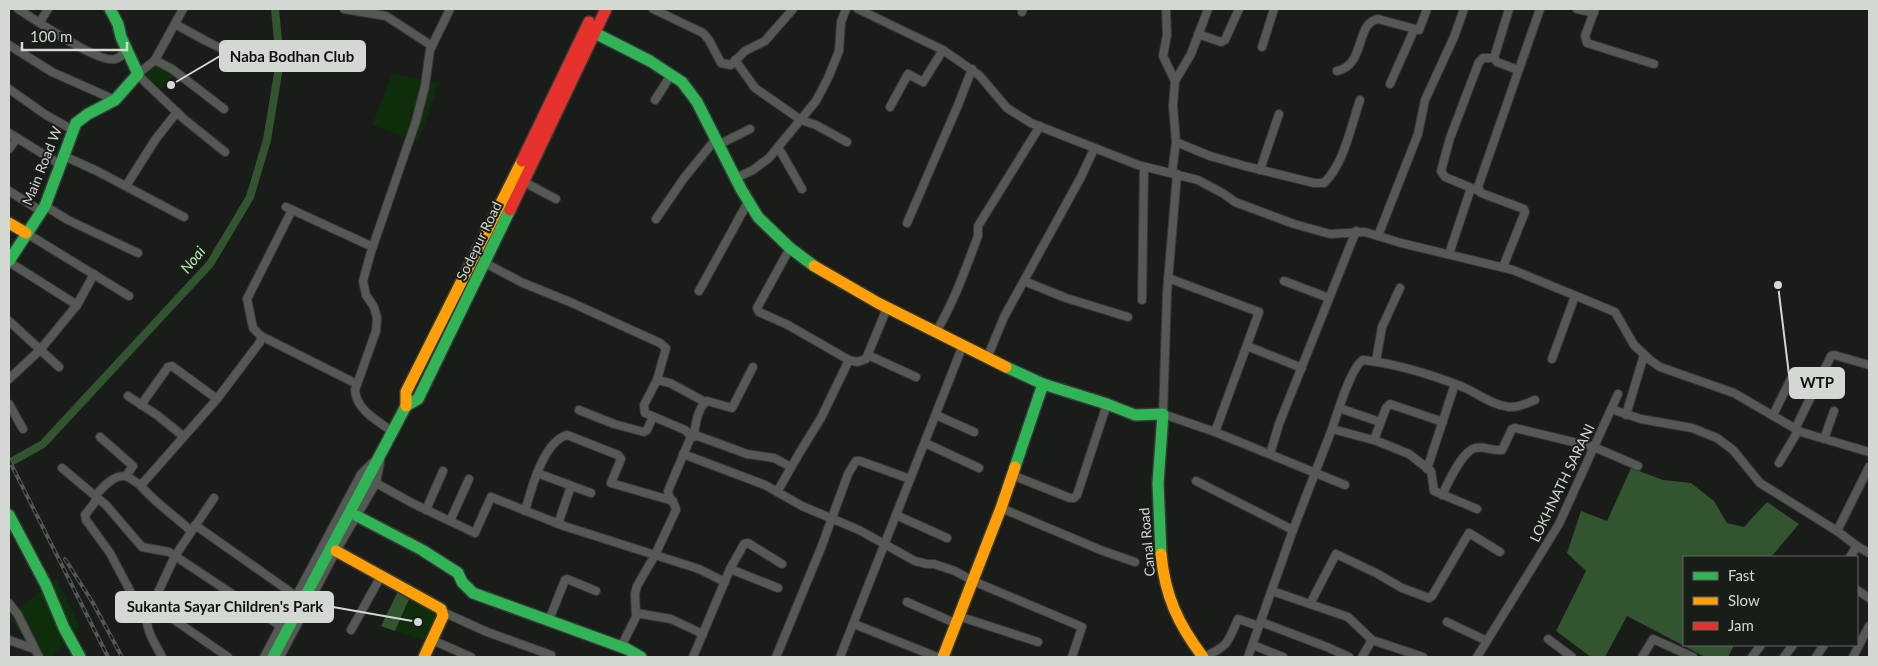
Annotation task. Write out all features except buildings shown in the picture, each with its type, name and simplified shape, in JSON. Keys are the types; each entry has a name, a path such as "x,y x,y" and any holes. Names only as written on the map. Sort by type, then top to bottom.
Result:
{"street":[{"path":"18,9 79,47 107,58 114,60 128,50"},
{"path":"40,22 48,9"},
{"path":"138,74 156,60 183,9"},
{"path":"344,9 386,16 432,46"},
{"path":"393,432 372,417 355,399 354,390 376,331 377,318 374,307 366,295 363,281 416,121 432,46 450,9"},
{"path":"406,406 406,392 590,30 596,9"},
{"name":"Sodepur Road","path":"273,657 372,481 382,452 406,406 418,399 524,182 590,30 606,9"},
{"path":"653,9 703,33 709,40 721,63 731,65 745,51 765,41 793,9"},
{"path":"736,178 753,170 769,158 816,101 839,51 841,22 846,9"},
{"path":"858,9 943,50 972,70 996,93 1007,108 1040,126 1094,149 1148,168 1198,180 1235,202 1294,224 1330,234 1356,231 1503,267 1614,312 1634,345 1660,366 1734,393 1796,430 1869,452"},
{"path":"1166,9 1167,35 1163,56 1175,81"},
{"path":"1175,81 1191,54 1208,9"},
{"path":"1198,34 1221,42 1225,40 1238,9"},
{"path":"1262,47 1274,9"},
{"path":"1337,71 1344,69 1354,61 1367,25 1372,20 1378,19 1419,30 1427,9"},
{"path":"1378,236 1418,134 1425,100 1454,37 1464,9"},
{"path":"1494,58 1509,9"},
{"path":"1449,254 1475,190 1478,187 1540,9"},
{"path":"1577,9 1594,11 1585,36 1587,43 1654,64"},
{"path":"112,10 121,37 138,74 177,112 224,152"},
{"path":"176,24 247,61"},
{"path":"590,30 650,61 682,82 697,102 748,202 758,217 790,248 816,268 888,308 963,344 986,358 1043,384 1135,415 1163,414 1215,432 1345,485"},
{"path":"1390,84 1414,30"},
{"path":"9,45 52,72 115,100"},
{"path":"890,107 908,74 924,82 943,50"},
{"path":"1503,267 1525,212 1524,209 1445,177 1442,174 1442,166 1450,138 1479,62 1483,58 1494,58 1497,62 1518,70"},
{"path":"156,60 172,69 224,109"},
{"path":"735,60 756,88 801,120 816,125 848,142"},
{"path":"907,223 972,70"},
{"name":"Main Road W","path":"9,262 43,209 76,123 88,114 115,100 138,74"},
{"path":"655,100 671,75"},
{"name":"Canal Road","path":"1175,81 1173,106 1176,142 1168,278 1163,429 1159,450 1158,484 1161,551 1172,607 1186,633 1203,657"},
{"path":"9,89 46,115 72,130"},
{"path":"1176,142 1210,156 1260,170 1314,183 1324,182 1332,175 1338,162 1360,100"},
{"path":"126,186 155,140 177,112"},
{"path":"1260,170 1279,114"},
{"path":"936,332 959,288 978,236 978,226 1040,126"},
{"path":"656,219 684,178 717,142 750,129"},
{"path":"9,132 17,138 63,161 126,186 184,217"},
{"path":"9,149 17,138"},
{"path":"778,147 802,189"},
{"path":"986,358 1004,317 1081,177 1094,149"},
{"path":"1142,300 1148,168"},
{"path":"524,182 556,199"},
{"path":"9,190 43,209 138,253"},
{"path":"699,291 748,202"},
{"path":"357,384 261,336 253,328 247,298 289,209 373,247"},
{"path":"9,223 129,296"},
{"path":"1270,454 1279,424 1356,231"},
{"path":"790,248 757,308 758,310 796,329 836,354 849,360 862,362 866,359 888,308"},
{"path":"9,262 77,305"},
{"path":"485,263 523,283 660,343 666,348 658,380 644,405 645,413 685,430 693,437 714,442 747,454 774,458 791,467"},
{"path":"9,379 40,350 77,305 94,274"},
{"path":"1168,278 1259,312 1215,432"},
{"path":"1024,281 1066,298 1128,317"},
{"path":"1284,281 1329,298"},
{"path":"1376,361 1382,327 1400,288"},
{"path":"1552,359 1575,296"},
{"path":"9,321 59,367"},
{"path":"139,484 143,483 217,399 260,342 261,336"},
{"path":"840,657 963,344"},
{"path":"1247,346 1302,368"},
{"path":"868,354 916,377"},
{"path":"1626,415 1644,355"},
{"path":"1778,463 1831,356 1834,355 1869,365"},
{"path":"777,492 821,418 849,360"},
{"path":"1248,657 1293,530 1339,408 1359,362 1363,360 1393,363 1455,384 1487,400 1507,407 1516,407 1535,400"},
{"path":"142,406 168,366 172,366 217,399"},
{"path":"658,380 670,383 705,402 732,408 753,367"},
{"path":"1773,415 1792,379"},
{"path":"943,657 1001,508 1043,384"},
{"path":"1427,469 1455,384"},
{"name":"LOKHNATH SARANI","path":"1477,657 1558,524 1618,394"},
{"path":"128,396 165,421 183,436"},
{"path":"621,647 635,620 635,594 637,586 676,510 673,501 668,495 668,491 683,454 693,437 705,402"},
{"path":"9,404 22,429"},
{"path":"1012,475 1074,498 1107,404"},
{"path":"1374,440 1386,408 1390,404 1443,422"},
{"path":"1339,408 1380,422"},
{"path":"1611,409 1626,415 1692,428 1717,438 1733,450 1760,483 1838,531 1869,553"},
{"path":"579,410 614,424 644,432 647,430 653,417"},
{"path":"1824,439 1834,411"},
{"path":"936,415 974,432"},
{"path":"1442,495 1464,456 1477,447 1502,450 1515,428 1594,447 1638,466"},
{"path":"1332,429 1374,440 1409,454 1433,476 1434,491 1477,509"},
{"path":"524,511 537,473 552,447 562,437 567,435 618,455 621,459 611,483 673,501"},
{"path":"100,437 133,466 126,476"},
{"path":"925,443 978,468"},
{"path":"264,657 279,625 361,474 382,452"},
{"path":"683,454 765,485 802,506 859,530 915,561 934,564 955,571 973,581 1082,627 1072,657"},
{"path":"776,657 822,548 848,474 857,460 910,479"},
{"path":"1838,531 1869,467"},
{"path":"62,468 96,497 130,531 142,547 169,552 279,625"},
{"path":"426,510 443,471"},
{"path":"537,473 591,493"},
{"path":"162,657 146,621 134,602 110,553 85,518 96,497 112,481 119,477 126,476 139,484 150,496 193,528 296,596"},
{"path":"450,521 469,478"},
{"path":"280,657 336,551 357,516 372,481 426,510 477,533 491,496 558,524 699,569 725,582"},
{"path":"1196,481 1293,530"},
{"path":"558,524 571,486"},
{"path":"146,621 175,556 214,498"},
{"path":"1001,508 1103,551 1135,562"},
{"path":"9,515 46,584 64,628 80,657"},
{"path":"896,515 947,538"},
{"path":"357,516 422,550 458,573 462,582 473,593 621,647 641,657"},
{"path":"1310,604 1336,554 1402,588 1429,598 1432,596 1469,533 1500,552"},
{"path":"693,657 740,548 748,543 782,564"},
{"path":"1851,556 1857,546"},
{"path":"336,551 443,612 487,632 551,654"},
{"path":"730,569 778,588"},
{"path":"351,630 381,576"},
{"path":"549,620 565,580 596,591"},
{"path":"1272,591 1348,617 1372,640 1424,657"},
{"path":"1858,592 1869,598"},
{"path":"907,602 956,620 1038,642"},
{"path":"9,603 18,614 38,657"},
{"path":"150,610 170,617 228,657"},
{"path":"424,657 443,612"},
{"path":"636,613 671,619 703,634"},
{"path":"1203,657 1224,647 1238,619 1260,624 1327,647 1349,657"},
{"path":"1447,622 1487,641"},
{"path":"854,624 937,657"},
{"path":"1852,657 1869,626"},
{"path":"1548,638 1572,657"},
{"path":"1642,657 1653,639 1693,657"},
{"path":"9,640 34,649"},
{"path":"432,640 471,657"},
{"path":"1362,657 1372,640"},
{"path":"1253,645 1282,657"},
{"path":"1752,657 1759,646"},
{"path":"1784,657 1792,646"},
{"path":"1816,657 1823,646"},
{"path":"1557,657 1561,649"}],"shaded area":[{"path":"156,63 175,75 162,89 145,76"},
{"path":"392,74 437,82 434,99 418,142 372,125"},
{"path":"1631,468 1663,480 1691,483 1714,501 1727,523 1744,527 1767,502 1799,524 1772,556 1683,556 1683,645 1627,616 1605,657 1591,657 1556,631 1586,571 1567,553 1581,511 1607,521"},
{"path":"56,578 80,627 51,657 38,657 9,617"},
{"path":"398,591 410,597 395,631 381,626"},
{"path":"412,598 440,613 429,642 395,631"},
{"path":"1684,646 1734,646 1728,657 1705,657"}],"waterway":[{"name":"Noai","path":"9,463 43,444 210,264 250,197 267,140 280,61 275,9"}],"railway":[{"path":"9,460 108,657"},
{"path":"65,559 93,603 122,657"}],"traffic: fast":[{"path":"9,261 45,206 76,123 88,114 115,100 138,74 110,9"},
{"path":"587,29 650,61 682,82 697,102 741,189 758,217 790,248 814,266"},
{"path":"273,657 406,406 418,399 510,210"},
{"path":"1006,367 1043,384 1135,415 1163,414 1158,483 1161,554"},
{"path":"1015,467 1043,384"},
{"path":"9,515 46,585 64,628 80,657"},
{"path":"357,516 422,550 458,573 462,582 473,593 627,649 641,657"}],"traffic: slow":[{"path":"406,406 406,392 522,161"},
{"path":"9,223 26,233"},
{"path":"814,266 878,303 1006,367"},
{"path":"943,657 1015,467"},
{"path":"336,551 441,609 443,616 424,657"},
{"path":"1161,554 1169,596 1174,609 1186,633 1203,657"}],"traffic: jam":[{"path":"510,210 606,9"},
{"path":"522,161 589,22"}],"place":[{"name":"Naba Bodhan Club","path":"171,85"},
{"name":"WTP","path":"1778,285"},
{"name":"Sukanta Sayar Children's Park","path":"418,622"}]}
